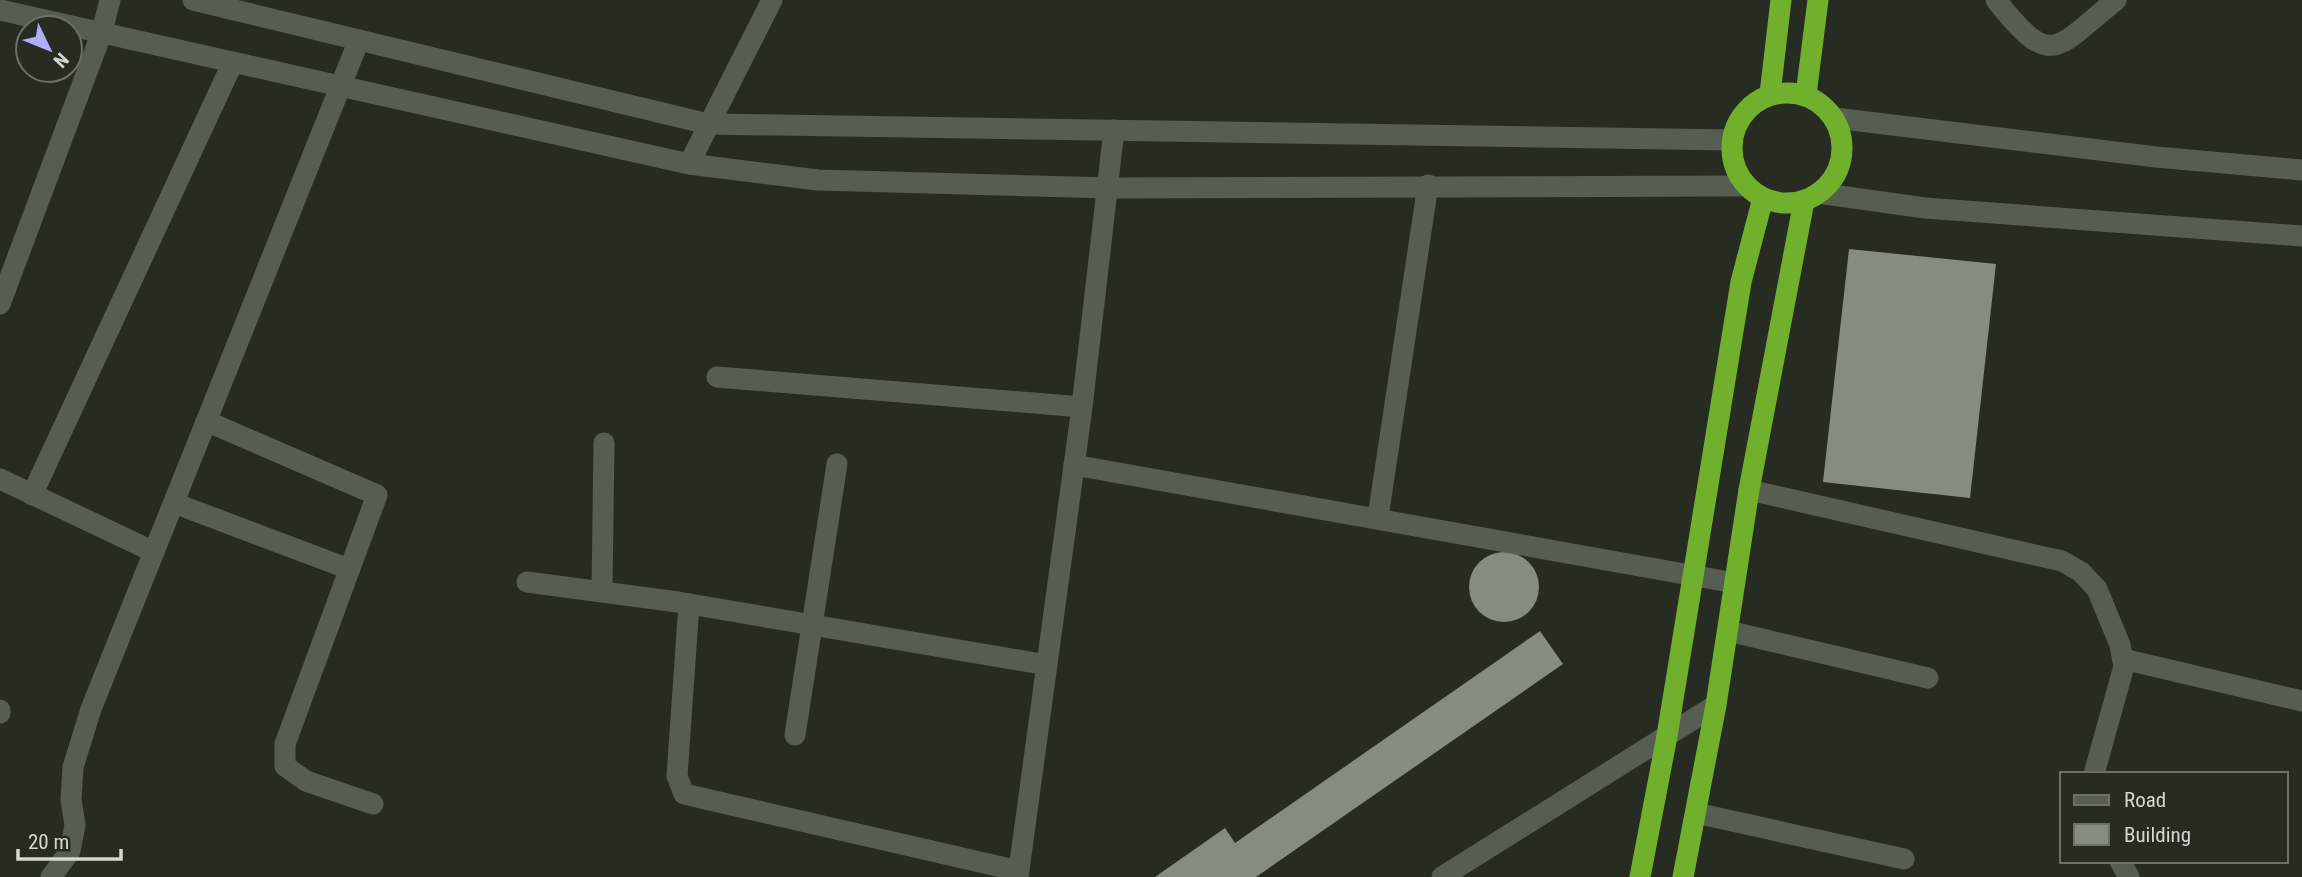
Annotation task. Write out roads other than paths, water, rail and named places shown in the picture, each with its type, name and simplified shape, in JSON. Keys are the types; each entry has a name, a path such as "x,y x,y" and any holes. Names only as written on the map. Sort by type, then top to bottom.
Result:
{"highway":[{"path":"1770,94 1781,0"},
{"path":"1806,95 1818,0"},
{"path":"1770,94 1806,95 1835,118 1842,138 1841,159 1833,178 1811,197 1783,203 1754,192 1733,165 1731,140 1744,111 1770,94"},
{"path":"1640,877 1667,736 1754,192"},
{"path":"1684,877 1716,705 1749,490 1811,197"}],"street":[{"path":"0,304 9,254 102,32 110,0"},
{"path":"192,0 708,124 1731,140"},
{"path":"689,164 772,0"},
{"path":"1996,0 2035,43 2050,48 2063,43 2116,0"},
{"path":"0,10 689,164 818,180 1110,188 1427,185 1754,192"},
{"path":"51,877 69,851 75,825 71,800 73,767 91,709 359,40"},
{"path":"32,495 233,62"},
{"path":"1835,118 2156,157 2302,170"},
{"path":"689,604 677,776 684,794 1018,874 1082,407 1110,188 1114,130"},
{"path":"1378,517 1427,185"},
{"path":"1811,197 2302,236"},
{"path":"717,377 1082,407"},
{"path":"206,421 377,495 285,744 285,766 306,781 373,804"},
{"path":"602,590 604,443"},
{"path":"795,736 837,464"},
{"path":"1074,464 1188,482 1735,583"},
{"path":"0,479 154,552"},
{"path":"1749,490 2062,561 2081,572 2097,589 2123,659 2118,696 2095,772"},
{"path":"174,503 349,569"},
{"path":"527,582 602,590 1047,665"},
{"path":"1728,631 1928,678"},
{"path":"2123,659 2302,701"},
{"path":"1442,877 1716,705"},
{"path":"1696,813 1904,859"}]}
